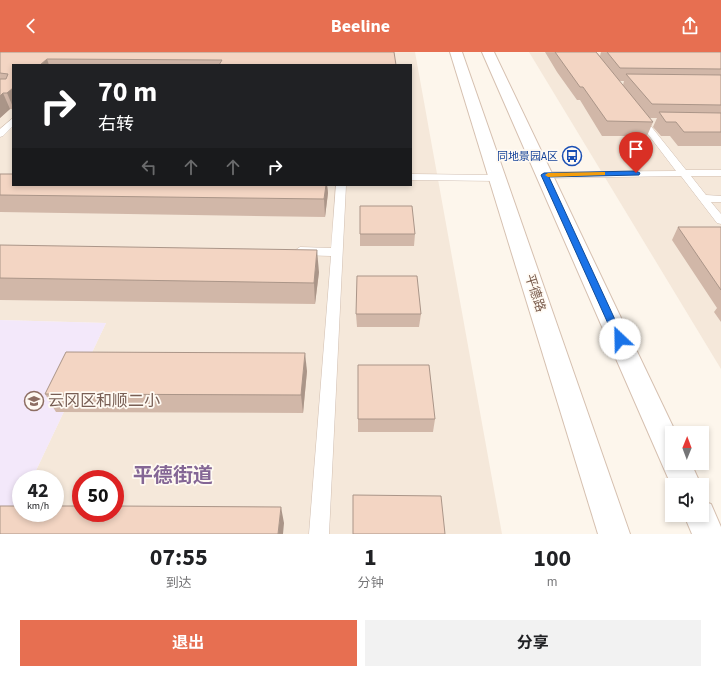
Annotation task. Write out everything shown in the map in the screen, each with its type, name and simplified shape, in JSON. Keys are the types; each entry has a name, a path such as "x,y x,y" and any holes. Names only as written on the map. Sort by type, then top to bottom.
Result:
{"main road":[{"name":"平德路","path":"456,52 614,534"},
{"path":"488,52 665,439"},
{"path":"703,522 708,534"}],"lane":[{"path":"632,109 721,221"},
{"path":"0,134 12,122"},
{"path":"642,122 658,122"},
{"path":"544,175 721,173"},
{"path":"412,177 497,178"},
{"path":"319,534 341,186"},
{"path":"703,198 721,199"},
{"path":"290,251 337,252"}],"shaded area":[{"path":"0,52 415,52 502,534 6,534 12,521 64,522 64,470 36,470 106,323 0,320"},
{"path":"529,52 721,52 721,369"},
{"name":"云冈区和顺二小","path":"0,320 106,323 36,470 12,470 12,521 6,534 0,534"}],"building":[{"path":"0,52 394,52 396,64 220,64 222,60 47,59 41,64 12,64 12,89 0,96 0,79 6,79 8,74 0,73"},
{"path":"555,52 596,52 653,122 607,121 583,87 580,87"},
{"path":"607,52 721,52 721,69 620,68"},
{"path":"626,74 721,75 721,105 652,104"},
{"path":"659,112 721,113 721,132 684,132 676,122 666,122"},
{"path":"0,174 12,174 12,186 326,186 324,199 0,195"},
{"path":"360,206 412,206 415,234 360,234"},
{"path":"678,227 721,227 721,290"},
{"path":"0,245 317,250 314,283 0,278"},
{"path":"357,276 417,276 421,314 356,314"},
{"path":"66,352 305,353 301,395 45,394"},
{"path":"358,365 429,365 435,419 358,419"},
{"path":"353,495 441,496 445,534 353,534"},
{"path":"0,506 12,506 12,522 64,522 64,506 72,506 72,522 124,522 124,506 281,507 278,534 0,534"}],"slow traffic":[{"path":"548,175 603,174"}],"place":[{"name":"同地景园A区","path":"572,156"},
{"name":"云冈区和顺二小","path":"34,401"}],"district":[{"name":"平德街道","path":"173,476"}],"route":[{"path":"620,339 544,175 636,173"}]}
